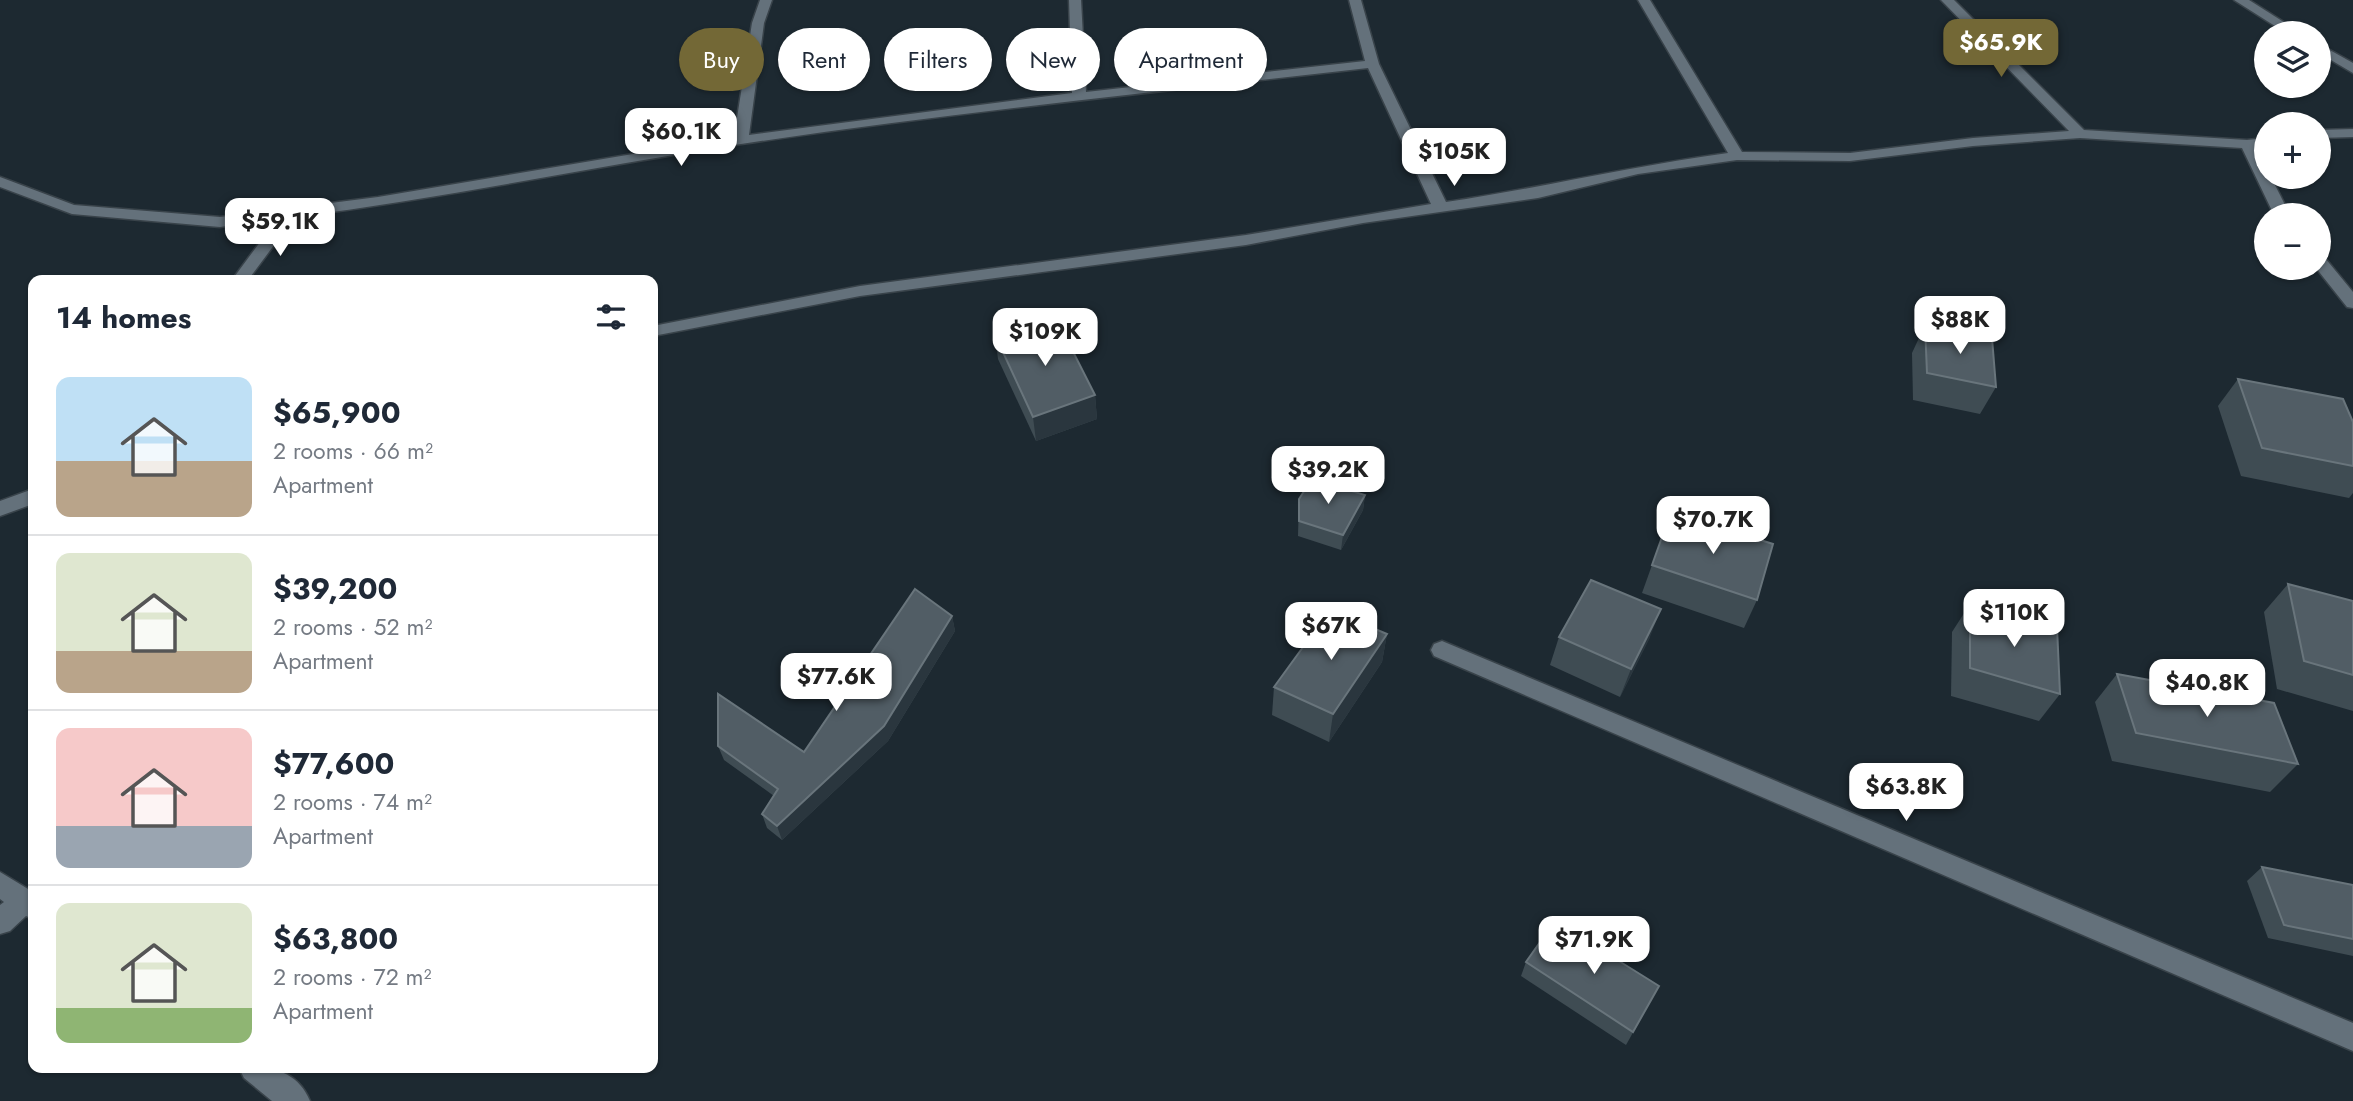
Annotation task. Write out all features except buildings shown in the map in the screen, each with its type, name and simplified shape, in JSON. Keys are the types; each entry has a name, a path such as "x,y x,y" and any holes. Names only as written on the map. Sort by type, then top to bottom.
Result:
{"street":[{"path":"741,139 758,23 766,0"},
{"path":"1075,0 1079,97"},
{"path":"1355,0 1372,64 1441,208"},
{"path":"1644,0 1737,156"},
{"path":"1947,0 2080,134"},
{"path":"2240,0 2275,21"},
{"path":"2331,55 2353,69"},
{"path":"0,182 72,209 220,222 379,202 741,139 1372,64"},
{"path":"2331,134 2353,133"},
{"path":"658,330 860,291 1246,240 1363,218 1538,193 1638,170 1737,156 1850,157 1973,142 2080,134 2254,143"},
{"path":"2246,144 2275,203"},
{"path":"244,275 290,213"},
{"path":"2331,276 2353,303"},
{"path":"0,509 28,498"},
{"path":"1442,650 2353,1037"},
{"path":"0,884 28,903"},
{"path":"0,922 28,905"},
{"path":"260,1073 295,1101"}]}
